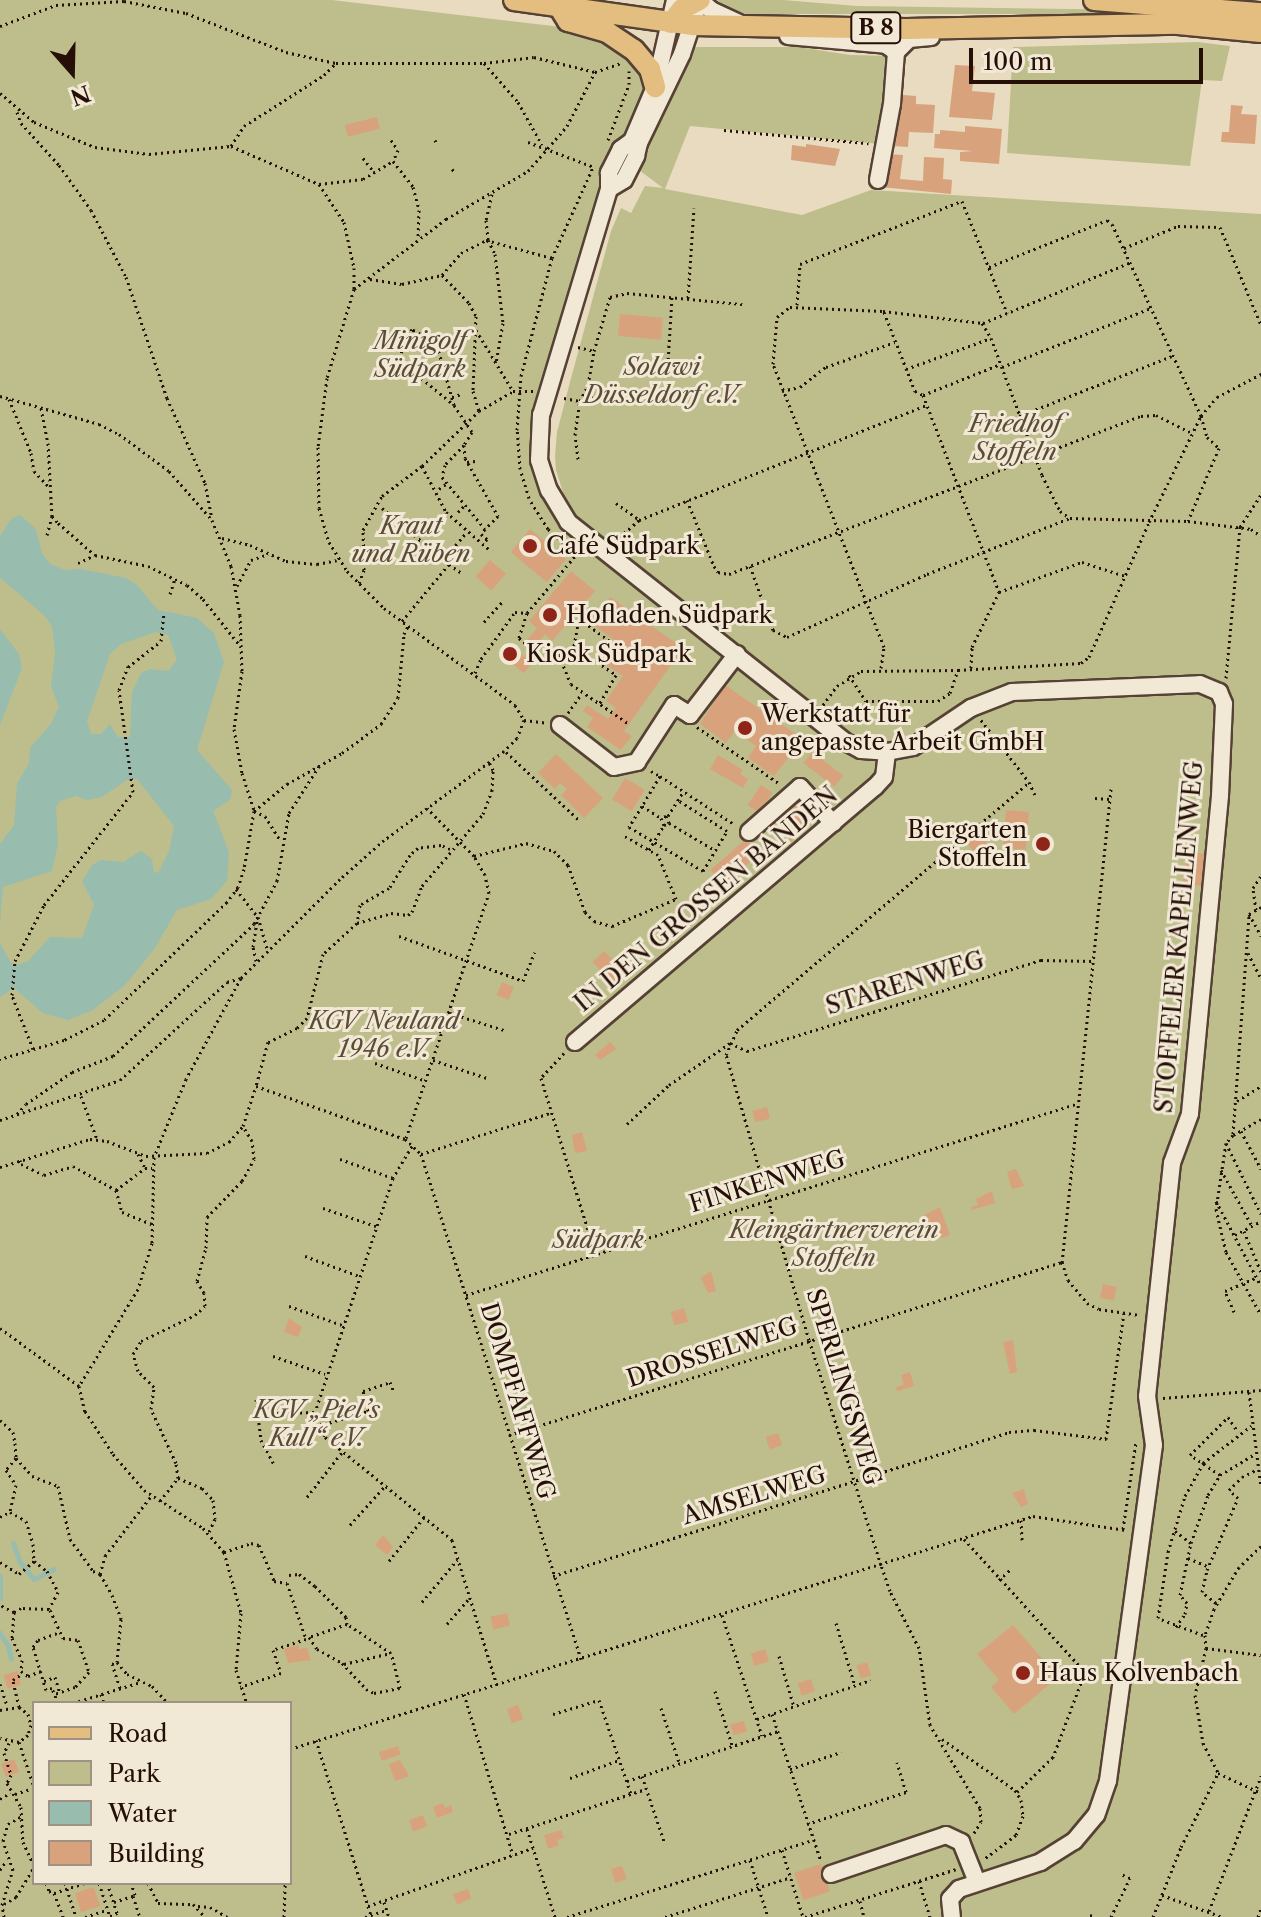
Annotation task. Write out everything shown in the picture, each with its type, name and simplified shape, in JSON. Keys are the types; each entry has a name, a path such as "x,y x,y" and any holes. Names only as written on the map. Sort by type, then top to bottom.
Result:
{"main road":[{"name":"B 8","path":"514,0 562,2 693,25 1005,27 1178,24 1261,32"},
{"path":"671,23 682,9 700,0"},
{"path":"1094,0 1261,13"},
{"path":"562,2 568,21 607,32 634,50 650,69 655,87"}],"street":[{"path":"675,0 655,87 624,180 604,176 539,431 539,460 559,509 596,546 852,747 887,752 921,744 971,708 1012,692 1200,684 1219,692"},
{"path":"635,142 664,95 700,0 718,14 766,34 886,45 896,52"},
{"path":"878,180 882,145 892,104 896,52 915,37 1005,27"},
{"path":"560,725 614,767 637,762 674,705 690,715 737,654"},
{"name":"STOFFELER KAPELLENWEG","path":"952,1917 951,1896 977,1882 1057,1854 1086,1829 1101,1804 1108,1781 1154,1445 1147,1396 1172,1163 1190,1114 1220,796 1224,704 1219,692"},
{"name":"IN DEN GROSSEN BANDEN","path":"575,1042 884,777 887,752"},
{"path":"749,832 800,787 833,823"},
{"path":"825,1868 943,1836 961,1842 977,1882"}],"path":[{"path":"0,26 56,5 97,0 147,3 206,19 286,52 336,63 484,63 534,57 595,72 623,61 629,72 621,111 603,150"},
{"path":"322,60 327,72"},
{"path":"231,146 244,126 336,63"},
{"path":"484,63 518,102 542,145"},
{"path":"354,289 418,239 528,171 567,126 595,72"},
{"path":"0,93 15,108 59,134 113,151 149,154 231,146 319,184 363,179 374,173 393,161 398,150 391,140"},
{"path":"15,108 21,123 59,165 91,210 126,277 167,398 205,483 212,520"},
{"path":"724,130 882,145"},
{"path":"528,142 549,148 604,176"},
{"path":"363,158 374,173"},
{"path":"598,158 604,176"},
{"path":"393,161 413,187 419,210 418,239"},
{"path":"319,184 339,212 353,252 354,289 327,378 318,447 319,508 338,560 408,626 515,705 524,720"},
{"path":"492,194 485,212 488,240 495,254 503,323 496,362"},
{"path":"797,306 800,264 962,201 1007,313"},
{"path":"688,298 694,208"},
{"path":"989,267 1107,220 1153,307 1201,416 1207,437 1219,448 1188,521"},
{"path":"1124,248 1178,226 1220,227 1261,325"},
{"path":"370,279 402,284 442,275 461,253 480,240 552,258"},
{"path":"881,668 884,647 773,364 774,326 783,311 797,306 883,311 982,323 1131,262"},
{"path":"442,275 473,309 476,329 473,391 479,411"},
{"path":"578,459 575,435 580,401 588,385 594,351 610,297 627,293 742,304"},
{"path":"580,401 606,391 666,395 672,297"},
{"path":"923,395 1153,307"},
{"path":"883,311 915,391 923,395 999,592"},
{"path":"982,323 991,338 1035,457 1060,511 1070,518"},
{"path":"454,405 398,359 402,345 414,329 432,338 454,405 472,432 445,465 442,477 485,529"},
{"path":"476,329 513,391"},
{"path":"402,330 409,334"},
{"path":"432,338 436,331"},
{"path":"906,369 991,338"},
{"path":"782,391 800,387 826,367 895,342"},
{"path":"402,345 410,349"},
{"path":"579,347 594,351"},
{"path":"1019,416 1172,356"},
{"path":"434,365 442,362"},
{"path":"403,373 407,367"},
{"path":"419,376 424,369"},
{"path":"814,715 849,675 881,668 958,670 1081,663 1089,657 1149,522 1201,416 1217,397 1261,374"},
{"path":"441,387 448,384"},
{"path":"428,394 433,388"},
{"path":"359,583 364,570 363,530 369,513 396,482 422,466 479,411 513,391 548,393"},
{"path":"452,397 461,394"},
{"path":"0,396 99,424 139,447 169,471 212,520 222,538 236,588 242,671 234,729 242,773 254,811 250,847 236,889 104,1020 86,1031 0,1059"},
{"path":"9,399 31,453 34,471 50,488"},
{"path":"629,724 571,684 562,662 544,642 535,651 519,638 527,613 596,546 639,520 927,405"},
{"path":"41,407 48,443 52,516 47,535"},
{"path":"687,500 718,572 729,574 838,530 1150,414 1192,433"},
{"path":"455,443 462,447 467,462 498,516 481,534 487,539 483,544"},
{"path":"467,462 475,461"},
{"path":"422,466 446,512 491,551"},
{"path":"442,477 449,474"},
{"path":"439,489 446,484"},
{"path":"473,489 480,485"},
{"path":"456,497 460,492"},
{"path":"1219,692 1226,682 1240,527 1261,495"},
{"path":"616,503 639,520"},
{"path":"458,512 464,506"},
{"path":"491,518 501,507"},
{"path":"382,508 460,572"},
{"path":"52,516 70,537 95,555 148,566 176,578 203,599 241,647"},
{"path":"750,566 773,630 787,637 982,552 1070,518 1188,521 1240,527 1261,536"},
{"path":"444,559 467,531"},
{"path":"222,538 303,564 338,560"},
{"path":"236,588 251,560 268,554"},
{"path":"78,563 95,555"},
{"path":"971,668 972,647 999,592 1082,562 1125,576"},
{"path":"402,621 449,564"},
{"path":"170,594 176,578"},
{"path":"484,622 503,601"},
{"path":"475,675 481,659 515,612 527,613"},
{"path":"33,1049 12,995 15,961 44,905 133,792 119,690 128,667 161,641 164,613"},
{"path":"574,615 611,642 597,662 616,675 599,704"},
{"path":"562,662 574,646 579,618"},
{"path":"254,811 287,784 362,740 389,713 401,687 404,634 408,626"},
{"path":"849,675 866,701 938,701 950,693 958,670"},
{"path":"582,693 577,701 582,707"},
{"path":"971,708 1029,782 1035,795"},
{"path":"690,715 696,719 693,724 793,793"},
{"path":"524,720 560,725"},
{"path":"79,1386 138,1289 152,1243 154,1157 186,1079 241,978 267,948 340,879 427,808 504,751 517,738 524,720"},
{"path":"504,751 579,820"},
{"path":"0,1167 81,1140 97,1139 154,1157 194,1155 218,1149 243,1126 268,1042 297,1028 307,1018 323,954 357,923 391,913 410,914 422,886 450,849 459,843 483,814 492,791 489,762"},
{"path":"637,762 749,832"},
{"path":"256,961 253,947 258,918 277,881 281,842 297,795 319,766"},
{"path":"660,776 629,827 703,871 713,849 727,831 678,800"},
{"path":"627,1124 669,1085 730,1043 737,1030 1029,782"},
{"path":"1111,789 1062,1262 1068,1280 1087,1303 1099,1309 1155,1316"},
{"path":"669,823 668,816 683,792"},
{"path":"1095,798 1110,799"},
{"path":"642,806 661,818 664,825"},
{"path":"405,1139 489,893 485,875 474,856 427,808"},
{"path":"254,811 265,816 281,842"},
{"path":"661,818 668,816"},
{"path":"669,823 713,849"},
{"path":"649,850 664,825 669,823"},
{"path":"474,856 526,843 554,851 568,865 585,912 594,921 612,926 676,899 660,858 623,835"},
{"path":"357,923 360,905 389,888 410,855 428,845 450,849"},
{"path":"1256,910 1253,888 1261,876"},
{"path":"236,889 258,918 267,948"},
{"path":"1249,914 1261,907"},
{"path":"1249,914 1261,936"},
{"path":"1233,1135 1249,914"},
{"path":"17,1114 26,1104 72,1072 113,1056 258,918"},
{"path":"399,936 523,981 535,952"},
{"path":"1247,950 1261,978"},
{"name":"STARENWEG","path":"730,1043 747,1051 1041,960 1094,961"},
{"path":"0,1120 81,1096 120,1080 227,982 241,978"},
{"path":"450,1013 504,1030"},
{"path":"388,1014 443,1032"},
{"path":"575,1042 541,1078 595,1254"},
{"name":"SPERLINGSWEG","path":"730,1043 726,1055 809,1340 890,1591 919,1648 928,1718 980,1808 981,1822 961,1842"},
{"path":"433,1060 487,1078"},
{"path":"375,1063 426,1081"},
{"path":"256,1086 405,1139 421,1154 550,1113"},
{"path":"1235,1103 1261,1086"},
{"path":"81,1096 97,1139"},
{"name":"FINKENWEG","path":"466,1295 1079,1103"},
{"path":"1261,1119 1233,1135 1226,1143 1216,1201 1216,1219 1226,1252 1261,1315"},
{"path":"178,1478 171,1448 151,1409 154,1387 138,1371 133,1354 141,1341 195,1315 205,1306 204,1293 197,1281 208,1240 207,1217 236,1188 254,1159 252,1141 243,1126"},
{"path":"1241,1131 1261,1169"},
{"path":"1226,1143 1261,1214"},
{"path":"412,1146 393,1178 325,1374 315,1412 318,1426 343,1451 448,1534 497,1685"},
{"path":"138,1154 145,1168"},
{"name":"DOMPFAFFWEG","path":"421,1154 581,1659"},
{"path":"340,1159 393,1178"},
{"path":"20,1160 21,1164 44,1175 73,1166 116,1190 122,1212 146,1225 153,1224"},
{"path":"116,1190 145,1168 153,1168"},
{"path":"1220,1169 1252,1226"},
{"path":"1216,1201 1261,1286"},
{"path":"323,1208 376,1226"},
{"path":"1235,1235 1261,1221"},
{"path":"1244,1231 1261,1272"},
{"path":"305,1256 359,1276"},
{"name":"DROSSELWEG","path":"509,1435 1062,1262"},
{"path":"1234,1312 1225,1291 1257,1277"},
{"path":"289,1306 342,1325"},
{"name":"AMSELWEG","path":"553,1576 1021,1430 1106,1439 1124,1313"},
{"path":"0,1328 79,1386 85,1411 96,1432 152,1495 208,1534 224,1552 241,1613 236,1670 246,1701"},
{"path":"273,1356 325,1374"},
{"path":"318,1426 368,1411 363,1391 390,1382 393,1390"},
{"path":"1147,1396 1188,1398 1261,1390"},
{"path":"1249,1392 1261,1487"},
{"path":"256,1399 261,1440 274,1464"},
{"path":"258,1414 315,1412"},
{"path":"1220,1475 1190,1455 1228,1417 1238,1432"},
{"path":"0,1420 13,1432 16,1458 32,1476 58,1486 70,1539 93,1571 100,1574 120,1615 117,1662"},
{"path":"1205,1635 1158,1618 1162,1579 1185,1496 1203,1463 1238,1432 1251,1426"},
{"path":"307,1497 343,1451"},
{"path":"1176,1627 1187,1603 1180,1595 1191,1543 1208,1495 1220,1475 1255,1454"},
{"path":"0,1472 6,1470 16,1458"},
{"path":"1216,1603 1202,1592 1209,1567 1238,1498 1229,1490 1242,1477 1258,1469"},
{"path":"0,1517 10,1512 16,1488 6,1470"},
{"path":"160,1501 178,1478"},
{"path":"178,1478 202,1488 213,1500 215,1519 208,1534"},
{"path":"350,1525 386,1485"},
{"path":"100,1574 105,1556 152,1495"},
{"path":"10,1512 26,1521 34,1561 48,1573 58,1592 49,1609"},
{"path":"389,1561 425,1516"},
{"path":"292,1748 1033,1516 1140,1532"},
{"path":"1021,1520 1022,1540"},
{"path":"1175,1531 1191,1543"},
{"path":"964,1539 1085,1672 1053,1757 1017,1792"},
{"path":"224,1552 256,1542 274,1581 287,1583 308,1638 317,1649 343,1664 374,1693 400,1688 391,1653 347,1624 346,1617 315,1586 299,1574 289,1575"},
{"path":"1261,1546 1239,1567 1216,1603 1205,1635 1206,1648 1195,1695 1203,1743 1218,1773 1261,1793"},
{"path":"1188,1558 1209,1567"},
{"path":"422,1602 457,1560"},
{"path":"0,1562 17,1573 34,1561"},
{"path":"999,1580 1011,1569"},
{"path":"447,1624 469,1599"},
{"path":"0,1605 14,1612"},
{"path":"14,1612 21,1608 49,1609"},
{"path":"49,1609 65,1640 78,1640 89,1674 75,1687 57,1693"},
{"path":"14,1612 12,1638 23,1674"},
{"path":"722,1615 762,1736"},
{"path":"836,1623 855,1686"},
{"path":"240,1687 281,1673 273,1650 347,1624"},
{"path":"57,1693 52,1688 46,1690 33,1647 38,1640 60,1632"},
{"path":"1206,1648 1261,1655"},
{"path":"343,1664 391,1653"},
{"path":"779,1656 794,1707"},
{"path":"117,1662 141,1682 152,1686 166,1701"},
{"path":"117,1662 112,1664 120,1688"},
{"path":"19,1707 13,1680 23,1674 28,1676 41,1671"},
{"path":"44,1681 55,1677 58,1701"},
{"path":"756,1719 871,1680"},
{"path":"79,1701 141,1682"},
{"path":"0,1684 7,1706"},
{"path":"715,1691 732,1746"},
{"path":"101,1694 103,1701"},
{"path":"464,1694 513,1855"},
{"path":"553,1714 599,1700 631,1794"},
{"path":"0,1710 7,1706 19,1707 32,1716 31,1728 19,1742 9,1743 0,1738"},
{"path":"661,1708 679,1763"},
{"path":"772,1714 812,1840 825,1868"},
{"path":"627,1781 778,1731"},
{"path":"782,1850 804,1917 971,1864 1016,1835 1023,1816 1017,1792 939,1736"},
{"path":"26,1737 32,1740"},
{"path":"316,1740 371,1915"},
{"path":"19,1742 32,1781"},
{"path":"9,1743 4,1753 11,1775 7,1783 10,1793"},
{"path":"790,1769 841,1752"},
{"path":"570,1778 619,1760"},
{"path":"807,1824 906,1792 897,1762"},
{"path":"1153,1917 1218,1773"},
{"path":"642,1776 665,1844"},
{"path":"1209,1911 1261,1776"},
{"path":"0,1799 32,1788"},
{"path":"507,1834 646,1789"},
{"path":"15,1794 22,1816 23,1842 32,1863"},
{"path":"4,1917 1,1905 13,1870 3,1841 11,1821 22,1816"},
{"path":"527,1828 555,1917"},
{"path":"567,1917 812,1840"},
{"path":"368,1906 533,1848"},
{"path":"0,1870 8,1859"},
{"path":"750,1860 768,1917"},
{"path":"1,1905 16,1897 32,1871"},
{"path":"1111,1917 1130,1878 1121,1874"},
{"path":"665,1917 791,1877"},
{"path":"919,1881 930,1917"},
{"path":"47,1885 54,1893 63,1917"},
{"path":"66,1885 76,1917"},
{"path":"54,1893 76,1885"},
{"path":"100,1885 110,1916 117,1913 108,1885"},
{"path":"131,1885 140,1917"},
{"path":"149,1885 158,1903 210,1907 227,1917"},
{"path":"284,1917 285,1885"},
{"path":"1162,1895 1222,1917"},
{"path":"114,1902 133,1896"},
{"path":"859,1900 864,1917"},
{"path":"384,1901 389,1917"},
{"path":"198,1906 205,1917"},
{"path":"1258,1917 1261,1908"},
{"path":"88,1916 107,1910"},
{"path":"365,1917 387,1910"}],"green space":[{"name":"Südpark","path":"0,0 332,0 592,32 631,62 637,58 647,91 628,137 622,135 602,189 544,437 551,479 567,505 555,456 557,432 570,382 611,231 621,208 631,213 645,186 663,188 639,170 649,149 641,145 691,47 799,47 850,55 893,56 880,144 690,126 665,189 802,215 871,190 1261,214 1261,1917 0,1917"},
{"path":"717,0 783,0 857,6 1147,10 1147,14 747,14 725,7"},
{"path":"1197,42 1230,46 1222,81 1202,80 1190,166 1007,153 1013,47"}],"water":[{"path":"20,515 36,529 42,553 50,564 65,570 81,569 126,578 137,585 158,610 197,618 214,633 224,662 197,750 232,790 230,800 213,811 229,852 227,881 211,899 177,910 155,948 125,985 93,1010 68,1020 43,1013 14,988 0,997 0,943 11,963 18,965 28,961 50,937 82,938 94,905 82,881 92,865 101,860 123,862 141,851 152,859 154,872 158,873 169,851 174,826 137,779 127,780 102,797 87,800 76,796 60,801 56,807 58,844 52,871 3,887 0,924 0,844 14,825 17,784 29,763 30,748 50,725 59,707 51,686 55,654 52,626 44,615 0,578 0,536 11,519","holes":["156,632 168,635 177,660 168,671 150,669 141,673 132,692 130,737 118,737 110,724 101,734 91,734 87,721 110,654 121,644"]},
{"path":"0,629 19,654 22,668 0,725"}],"building":[{"path":"955,65 975,66 972,91 995,93 992,120 949,117"},
{"path":"903,95 916,96 916,104 935,105 933,133 909,132 908,147 894,146"},
{"path":"1231,105 1243,106 1241,114 1257,115 1255,144 1221,142 1222,132 1229,132"},
{"path":"377,117 380,129 348,137 345,125"},
{"path":"965,126 1002,129 999,164 960,161 960,152 973,151 934,148 935,134 940,134 940,130 965,132"},
{"path":"806,144 840,149 835,166 791,160 792,145 806,147"},
{"path":"886,154 903,155 900,179 923,181 924,157 944,158 943,179 952,180 951,194 881,187"},
{"path":"620,314 663,318 661,340 618,336"},
{"path":"530,529 566,559 547,582 511,552"},
{"path":"490,560 506,574 491,590 476,577"},
{"path":"571,571 595,591 552,641 545,634 535,646 527,640 537,628 529,621"},
{"path":"610,597 683,648 624,731 632,736 621,750 587,727 593,718 583,711 587,705 608,719 616,708 606,701 623,676 602,662 616,641 591,624"},
{"path":"509,644 532,663 524,673 501,654"},
{"name":"Werkstatt für angepasste Arbeit GmbH","path":"725,685 803,739 774,776 748,758 756,746 735,731 726,743 700,724"},
{"path":"812,752 843,775 835,787 804,763"},
{"path":"556,754 603,798 584,818 561,795 567,789 560,783 555,789 538,773"},
{"path":"718,755 743,770 740,774 748,779 743,788 710,769"},
{"path":"625,778 645,790 632,811 612,799"},
{"path":"761,785 773,793 759,813 748,805"},
{"path":"801,798 818,819 791,841 774,820"},
{"path":"1006,810 1029,812 1026,850 1003,848"},
{"path":"977,832 989,846 977,855 966,842"},
{"path":"746,839 759,854 724,885 711,870"},
{"path":"1187,852 1207,854 1203,886 1188,885 1187,901 1175,900 1177,883 1182,884 1184,874 1179,873 1179,867 1186,868"},
{"path":"604,951 625,973 613,984 592,962"},
{"path":"502,982 514,987 508,1000 497,995"},
{"path":"610,1042 616,1049 600,1060 595,1055"},
{"path":"767,1107 770,1119 755,1122 752,1111"},
{"path":"582,1132 587,1151 575,1153 572,1135"},
{"path":"1016,1169 1024,1186 1012,1189 1007,1172"},
{"path":"992,1191 995,1203 972,1210 971,1207 978,1205 976,1199"},
{"path":"940,1207 950,1235 941,1238 936,1224 927,1227 924,1215"},
{"path":"711,1271 716,1291 708,1293 701,1278"},
{"path":"1103,1284 1117,1287 1114,1301 1100,1298"},
{"path":"684,1308 688,1321 675,1325 671,1312"},
{"path":"289,1318 302,1327 298,1337 284,1332"},
{"path":"1013,1340 1017,1372 1010,1374 1003,1342"},
{"path":"910,1372 914,1386 897,1391 896,1387 904,1385 901,1375"},
{"path":"778,1433 782,1445 770,1449 766,1437"},
{"path":"1024,1489 1028,1504 1021,1507 1012,1493"},
{"path":"383,1535 393,1547 387,1555 375,1545"},
{"path":"507,1613 510,1626 493,1629 490,1617"},
{"name":"Haus Kolvenbach","path":"1013,1625 1058,1677 1014,1714 991,1687 999,1680 977,1654"},
{"path":"298,1645 299,1649 307,1648 311,1660 288,1663 284,1649"},
{"path":"765,1649 769,1661 755,1666 751,1654"},
{"path":"867,1662 871,1675 861,1679 856,1665"},
{"path":"17,1671 21,1684 8,1688 4,1675"},
{"path":"811,1679 815,1691 802,1696 798,1683"},
{"path":"518,1705 523,1719 512,1723 507,1709"},
{"path":"744,1721 747,1732 733,1735 730,1725"},
{"path":"398,1746 401,1755 382,1761 379,1752"},
{"path":"14,1759 19,1772 6,1777 1,1764"},
{"path":"400,1760 409,1776 395,1781 389,1764"},
{"path":"443,1803 445,1808 451,1805 453,1812 437,1818 433,1807"},
{"path":"423,1815 427,1826 413,1831 409,1820"},
{"path":"561,1830 564,1838 557,1840 559,1845 548,1849 544,1835"},
{"path":"821,1864 830,1892 803,1900 794,1873"},
{"path":"622,1866 627,1879 615,1883 611,1869"},
{"path":"94,1887 100,1906 81,1912 75,1893"},
{"path":"468,1889 471,1898 457,1905 453,1894"}],"waterway":[{"path":"13,1543 20,1562 34,1579 54,1569"},
{"path":"0,1576 0,1598"},
{"path":"0,1633 11,1659"}],"place":[{"name":"Café Südpark","path":"530,546"},
{"name":"Hofladen Südpark","path":"550,615"},
{"name":"Kiosk Südpark","path":"510,654"},
{"name":"Werkstatt für angepasste Arbeit GmbH","path":"745,728"},
{"name":"Biergarten Stoffeln","path":"1043,844"},
{"name":"Haus Kolvenbach","path":"1023,1673"}],"park label":[{"name":"Minigolf Südpark","path":"420,355"},
{"name":"Solawi Düsseldorf e.V.","path":"662,381"},
{"name":"Friedhof Stoffeln","path":"1015,438"},
{"name":"Kraut und Rüben","path":"411,540"},
{"name":"KGV Neuland 1946 e.V.","path":"384,1035"},
{"name":"Kleingärtnerverein Stoffeln","path":"834,1244"},
{"name":"KGV „Piel’s Kull“ e.V.","path":"317,1424"}]}
